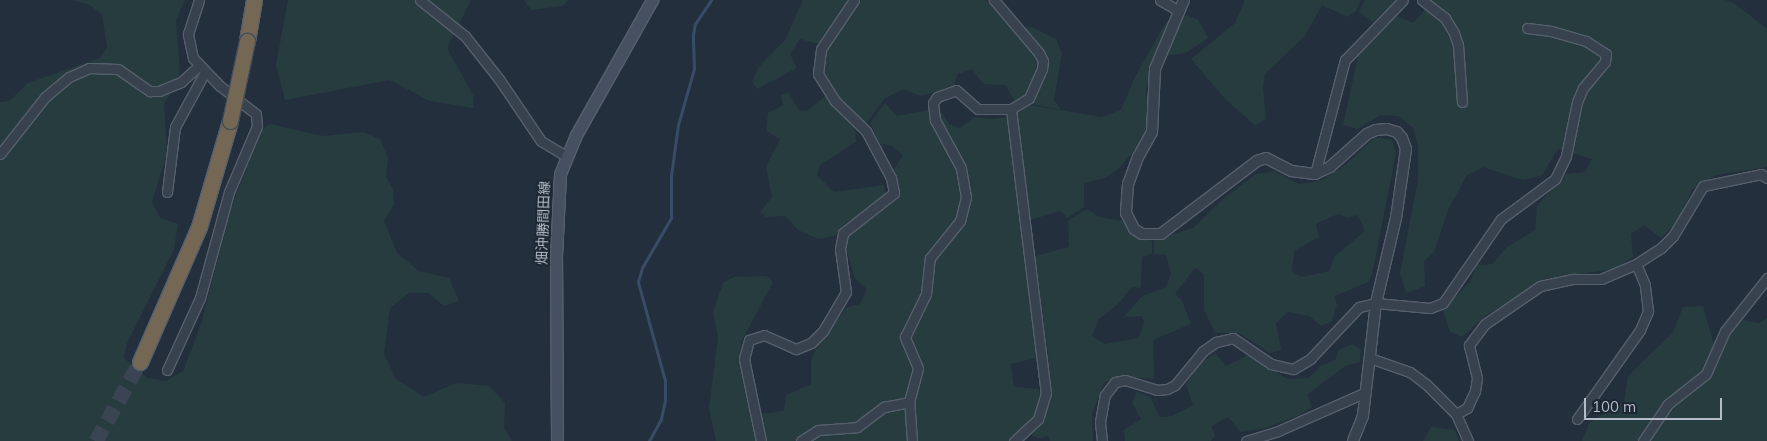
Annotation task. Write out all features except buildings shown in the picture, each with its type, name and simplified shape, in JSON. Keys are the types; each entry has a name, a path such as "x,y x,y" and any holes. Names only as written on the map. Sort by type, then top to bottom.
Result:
{"highway":[{"path":"140,362 199,227 230,121 254,0"}],"main road":[{"name":"畑沖勝間田線","path":"557,441 556,195 566,156 652,0"}],"street":[{"path":"166,370 200,298 229,192 257,126 256,114 202,69 190,48 188,34 199,0"},
{"path":"420,0 465,36 499,79 541,141 566,156"},
{"path":"761,441 744,359 749,340 764,335 796,349 804,347 817,337 835,313 846,292 840,249 842,233 894,193 891,178 866,131 835,101 818,74 821,49 854,0"},
{"path":"912,441 909,402 919,376 905,338 926,294 930,258 960,221 966,197 961,168 935,120 933,104 937,97 956,90 978,109 1011,109 1029,98 1043,61 994,0"},
{"path":"1160,0 1179,11"},
{"path":"1184,0 1155,69 1152,132 1138,157 1128,184 1126,213 1134,229 1142,234 1161,234 1257,162 1266,158 1291,171 1314,174 1330,167 1367,134 1376,130 1387,128 1396,132 1402,138 1406,149 1399,200 1376,303 1363,416 1353,441"},
{"path":"1314,174 1345,60 1403,0"},
{"path":"1422,0 1445,18 1454,33 1462,102"},
{"path":"1102,441 1100,422 1105,394 1115,382 1125,380 1158,390 1167,389 1175,385 1202,351 1216,342 1233,338 1271,364 1293,369 1310,359 1347,316 1359,308 1376,303 1430,308 1443,303 1501,219 1555,179 1563,166 1577,102 1583,88 1605,62 1606,54 1586,41 1551,31 1527,28"},
{"path":"0,154 45,97 69,77 89,68 118,69 150,91 158,91 181,82 202,69"},
{"path":"167,192 175,127 202,69"},
{"path":"1011,109 1046,393 1038,419 1014,441"},
{"path":"1456,414 1467,408 1475,391 1477,378 1469,344 1485,324 1540,286 1574,279 1601,279 1636,264 1661,248 1673,236 1702,186 1761,174 1767,178"},
{"path":"1577,419 1640,330 1648,311 1645,285 1636,264"},
{"path":"1642,441 1668,404 1706,374 1725,331 1767,278"},
{"path":"1370,358 1410,372 1441,397 1456,414 1468,441"},
{"path":"1246,441 1278,431 1366,392"},
{"path":"801,441 818,430 857,427 884,407 909,402"}],"green space":[{"path":"71,0 185,0 176,20 180,70 174,89 164,103 167,154 152,202 160,218 178,224 174,249 127,343 124,358 147,378 166,381 183,371 201,324 230,211 261,131 270,124 323,136 364,132 380,139 388,158 386,177 393,189 394,205 384,221 397,253 419,271 449,278 459,301 444,306 428,293 409,293 390,308 384,354 396,379 424,397 456,383 489,386 505,403 504,428 512,441 0,441 0,102 9,101 28,83 100,58 107,47 102,15 90,5"},
{"path":"288,0 471,0 447,48 473,95 474,108 430,101 390,80 285,100 276,65"},
{"path":"524,0 568,0 563,6 531,10"},
{"path":"803,0 986,0 1012,30 1031,27 1056,39 1062,53 1054,100 1061,110 1014,100 1005,85 983,84 972,69 958,74 953,87 920,96 903,89 885,98 867,122 855,126 856,142 820,165 817,175 834,192 884,185 886,197 845,224 835,236 818,239 798,230 785,216 766,217 760,212 772,197 766,167 780,139 766,131 768,113 783,105 781,96 788,92 799,110 807,111 834,89 823,69 819,44 800,39 790,54 797,68 757,89 752,82 758,68 785,40"},
{"path":"1245,0 1361,0 1356,11 1347,17 1322,5 1305,36 1265,74 1263,88 1266,119 1255,125 1226,100 1191,59 1235,23"},
{"path":"1365,0 1396,0 1373,23 1359,12"},
{"path":"1429,0 1725,0 1734,3 1767,29 1767,167 1716,175 1692,190 1679,220 1661,238 1644,225 1631,234 1633,257 1614,269 1544,279 1484,317 1462,337 1450,332 1443,310 1470,282 1477,265 1492,264 1507,247 1535,230 1537,206 1566,174 1585,172 1592,159 1558,149 1542,175 1523,180 1483,167 1467,175 1448,210 1434,252 1424,261 1425,286 1406,293 1400,273 1418,180 1418,146 1413,128 1399,116 1381,115 1357,129 1343,125 1359,52 1394,15 1413,23 1428,6"},
{"path":"1187,15 1198,20 1208,38 1186,53 1156,57 1146,88 1148,124 1142,141 1121,166 1106,178 1084,183 1084,207 1067,218 1061,211 1019,223 1028,258 1036,358 1011,364 1014,387 1039,389 1041,407 1028,426 1009,441 716,441 709,408 718,337 713,312 723,283 734,277 766,276 773,282 741,342 741,364 754,415 784,411 786,395 811,384 811,360 817,347 847,307 860,304 867,289 855,279 844,241 851,230 896,200 899,188 894,169 903,155 891,145 880,144 870,123 885,103 897,116 939,108 949,124 960,128 974,117 993,119 1015,115 1030,105 1101,117 1121,110 1135,77 1166,22"},
{"path":"1375,137 1392,140 1396,153 1372,275 1368,282 1335,296 1337,305 1332,321 1321,326 1309,316 1288,312 1276,323 1281,350 1270,353 1239,333 1215,333 1204,310 1204,274 1195,268 1175,294 1182,301 1191,324 1153,340 1154,379 1118,376 1104,383 1092,414 1093,441 1050,441 1048,436 1040,439 1031,435 1047,409 1049,391 1048,352 1035,256 1069,247 1068,221 1087,209 1099,217 1123,221 1133,233 1152,241 1152,253 1142,257 1141,288 1132,287 1118,304 1099,319 1092,336 1104,344 1139,338 1144,322 1142,316 1124,317 1141,297 1166,287 1171,274 1166,255 1154,254 1154,240 1193,228 1225,197 1256,174 1275,171 1298,184 1320,181 1343,167","holes":["1338,214 1348,218 1358,215 1365,231 1335,256 1329,271 1302,277 1292,271 1295,250 1319,237 1316,224"]},
{"path":"1703,306 1717,356 1737,319 1759,323 1767,318 1767,441 1582,441 1590,422 1624,402 1628,376 1673,332 1683,307"},
{"path":"1352,344 1361,349 1360,362 1345,366 1307,395 1312,407 1300,415 1265,428 1241,432 1228,417 1212,426 1215,436 1211,441 1125,441 1124,430 1141,419 1132,403 1137,392 1150,397 1160,417 1172,416 1193,405 1186,385 1199,364 1215,353 1226,366 1249,355 1287,379 1309,378 1320,366 1335,360 1339,350"},
{"path":"1431,427 1455,430 1459,441 1423,441"}],"waterway":[{"path":"649,441 661,419 665,400 665,381 638,282 642,268 671,218 671,176 678,125 694,69 693,35 695,24 711,0"}],"tunnel":[{"path":"96,441 140,362"}]}
